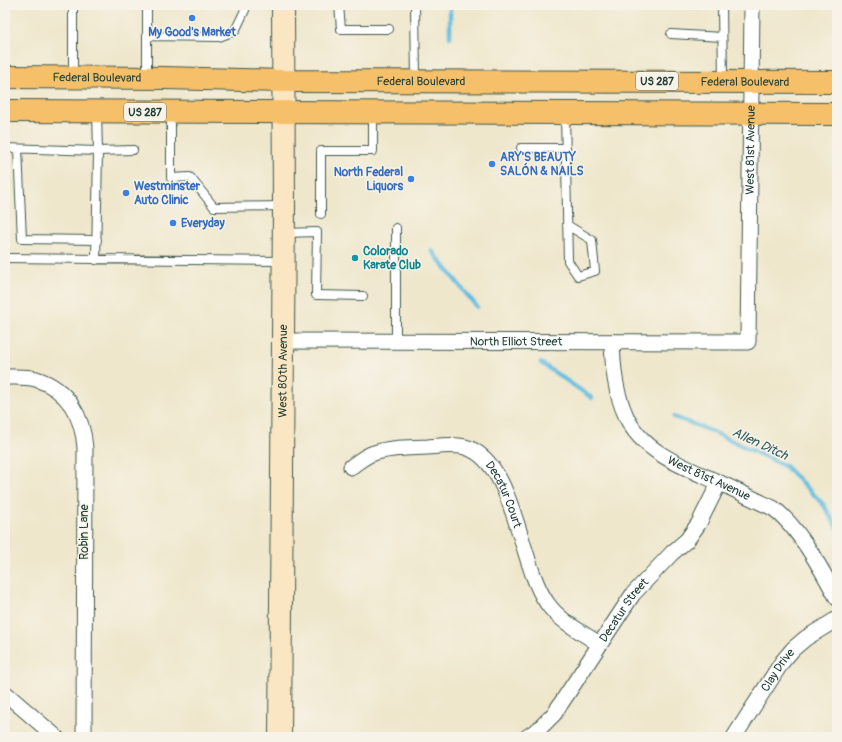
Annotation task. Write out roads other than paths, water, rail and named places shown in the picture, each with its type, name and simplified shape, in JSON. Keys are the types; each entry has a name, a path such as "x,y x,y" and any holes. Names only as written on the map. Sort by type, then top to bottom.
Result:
{"main road":[{"name":"Federal Boulevard","path":"5,77 284,81 837,82"},
{"name":"US 287","path":"5,111 837,114"}],"street":[{"name":"West 80th Avenue","path":"280,737 284,233 283,5"},
{"name":"West 81st Avenue","path":"748,342 752,113 752,5"},
{"name":"North Elliot Street","path":"283,341 748,342"},
{"name":"West 81st Avenue","path":"612,342 617,394 626,417 633,429 643,441 654,450 688,469 773,508 787,520 801,538 837,598"},
{"name":"Robin Lane","path":"5,377 25,377 36,379 50,385 57,390 75,410 84,433 84,737"},
{"name":"Decatur Court","path":"350,467 372,453 384,450 458,446 465,447 478,453 489,463 502,483 530,570 547,604 565,621 599,644"},
{"name":"Decatur Street","path":"527,737 539,729 554,714 599,644 639,586 687,540 699,523 719,482"},
{"name":"Clay Drive","path":"734,737 782,662 793,649 806,638 837,619"},
{"path":"5,693 56,737"}],"lane":[{"path":"73,5 73,78"},
{"path":"147,78 148,5"},
{"path":"147,36 219,37 235,31 245,10 245,5"},
{"path":"340,5 341,29 388,29"},
{"path":"415,5 416,81"},
{"path":"722,5 723,81"},
{"path":"672,34 722,37"},
{"path":"96,260 98,151 97,111"},
{"path":"171,112 171,178 190,177 214,207 284,206"},
{"path":"321,214 321,151 373,151 373,112"},
{"path":"565,112 566,148 567,225 568,261 578,276 595,271 592,240 567,225"},
{"path":"5,148 98,151 133,150"},
{"path":"521,148 566,148"},
{"path":"18,149 22,239 97,240"},
{"path":"396,228 396,341"},
{"path":"284,233 317,232 316,295 363,296"},
{"path":"5,258 283,261"}],"waterway":[{"name":"Allen Ditch","path":"450,5 450,37"},
{"name":"Allen Ditch","path":"432,251 477,307"},
{"name":"Allen Ditch","path":"541,363 592,398"},
{"name":"Allen Ditch","path":"674,417 711,431 785,466 823,504 837,527"}],"place":[{"name":"My Good's Market","path":"192,18"},
{"name":"ARY'S BEAUTY SALÓN & NAILS","path":"492,164"},
{"name":"North Federal Liquors","path":"411,179"},
{"name":"Westminster Auto Clinic","path":"126,193"},
{"name":"Everyday","path":"173,223"},
{"name":"Colorado Karate Club","path":"355,258"}]}
